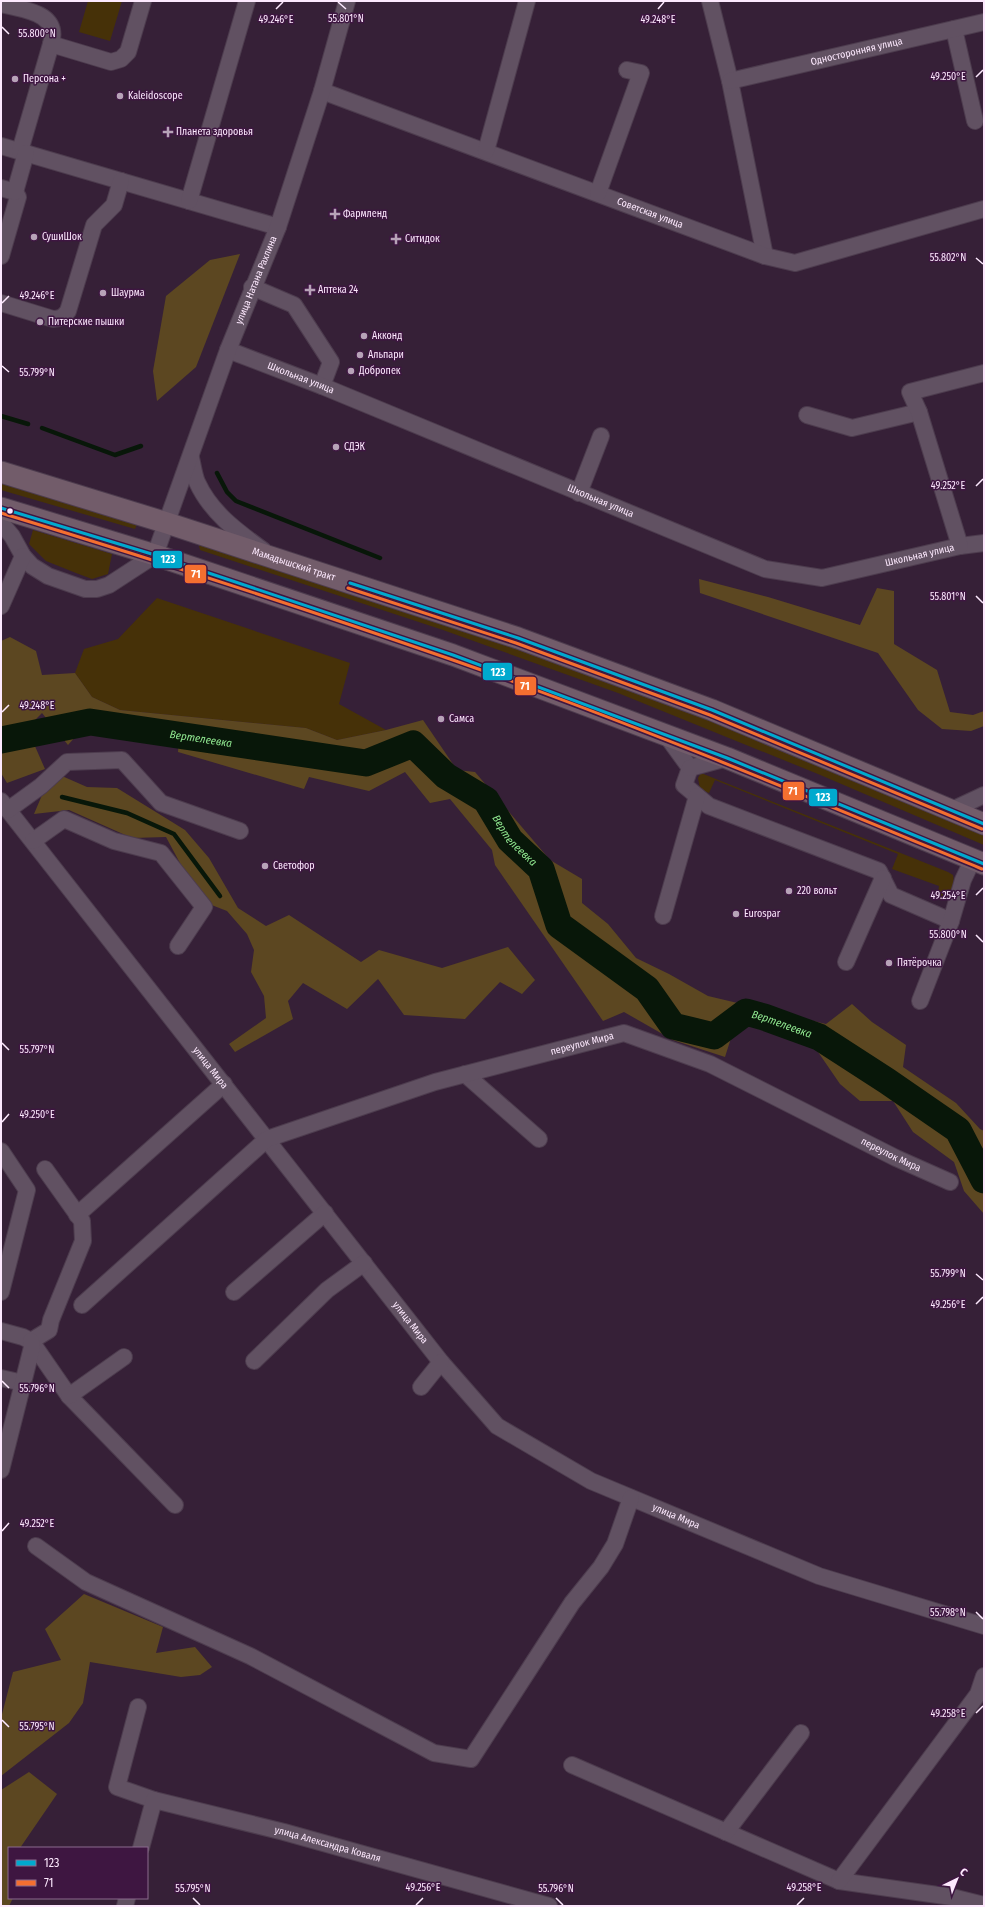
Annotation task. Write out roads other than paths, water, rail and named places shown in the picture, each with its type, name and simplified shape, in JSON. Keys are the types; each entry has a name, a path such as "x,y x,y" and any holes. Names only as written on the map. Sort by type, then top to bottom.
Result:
{"main road":[{"name":"Мамадышский тракт","path":"1,472 167,522 525,641 712,710 984,824"},
{"path":"1,508 155,555 453,655 727,758 978,862"}],"street":[{"path":"51,44 111,62 121,59 128,52 143,1"},
{"path":"189,201 247,1"},
{"name":"улица Натана Рахлина","path":"155,555 228,350 252,287 278,227 322,91 347,1"},
{"path":"486,150 528,1"},
{"path":"710,1 730,81 765,256"},
{"path":"1,256 18,199 18,195 8,190 23,152 51,44 53,30 48,21 39,15 7,4"},
{"name":"Односторонняя улица","path":"730,81 984,22"},
{"path":"954,29 974,121"},
{"path":"598,193 641,74 628,70"},
{"name":"Советская улица","path":"322,91 486,150 765,256 795,262 984,209"},
{"path":"1,146 278,227"},
{"path":"1,303 53,319 58,319 66,315 94,225 113,206 121,181"},
{"path":"252,287 294,304 331,362 322,386"},
{"name":"Школьная улица","path":"228,350 322,386 765,570 822,578 960,546 984,543"},
{"path":"960,546 919,412 910,392 984,373"},
{"path":"807,415 852,428 919,412"},
{"path":"580,493 601,436"},
{"path":"190,458 196,481 214,508 235,529 276,559"},
{"path":"1,523 12,536 23,556 32,566 48,576 85,589 109,585 155,555"},
{"path":"1,606 23,556"},
{"path":"666,735 690,768"},
{"path":"690,768 727,758"},
{"path":"4,805 41,786 67,762 122,760 161,804 240,831"},
{"path":"690,768 684,785 709,806 879,871 891,895 951,921"},
{"path":"952,810 984,795"},
{"path":"662,916 697,796"},
{"name":"улица Мира","path":"4,805 441,1362 497,1426 591,1481 819,1576 984,1626"},
{"path":"33,841 64,819 114,841 162,853 204,907 178,946"},
{"path":"920,1001 951,921 963,880 978,862"},
{"path":"846,962 883,878"},
{"name":"переулок Мира","path":"267,1139 435,1082 624,1033 710,1064 896,1158 950,1182"},
{"path":"465,1074 540,1139"},
{"path":"77,1215 224,1084"},
{"path":"82,1305 267,1139"},
{"path":"1,1151 27,1190 3,1275 1,1292"},
{"path":"31,1341 49,1330 51,1320 83,1241 82,1221 45,1169"},
{"path":"234,1292 325,1213"},
{"path":"254,1361 327,1290 364,1263"},
{"path":"1,1331 23,1337 31,1341 69,1396 175,1505"},
{"path":"1,1470 24,1383 32,1347 31,1341"},
{"path":"69,1396 124,1357"},
{"path":"420,1387 441,1362"},
{"path":"1,1378 24,1383"},
{"path":"36,1546 86,1582 250,1656 434,1753 471,1758 572,1603 601,1567 615,1544 631,1498"},
{"path":"839,1880 978,1694 984,1676"},
{"name":"улица Александра Коваля","path":"138,1707 117,1787 154,1800 284,1832 549,1906"},
{"path":"726,1832 801,1733"},
{"path":"572,1765 839,1880 952,1897 984,1905"},
{"path":"141,1847 154,1800"}],"waterway":[{"path":"1,416 28,424"},
{"path":"42,428 115,455 141,446"},
{"path":"217,473 227,492 236,501 380,558"},
{"name":"Вертелеевка","path":"1,740 90,722 366,763 413,744 446,776 486,800 510,840 541,869 559,925 647,989 673,1026 714,1036 746,1012 819,1037 887,1081 958,1130 984,1180"},
{"path":"62,797 127,813 174,834 220,896"}],"place":[{"name":"Персона +","path":"15,79"},
{"name":"Kaleidoscope","path":"120,96"},
{"name":"Планета здоровья","path":"168,132"},
{"name":"Фармленд","path":"335,214"},
{"name":"СушиШок","path":"34,237"},
{"name":"Ситидок","path":"396,239"},
{"name":"Аптека 24","path":"310,290"},
{"name":"Шаурма","path":"103,293"},
{"name":"Питерские пышки","path":"40,322"},
{"name":"Акконд","path":"364,336"},
{"name":"Альпари","path":"360,355"},
{"name":"Добропек","path":"351,371"},
{"name":"СДЭК","path":"336,447"},
{"name":"Самса","path":"441,719"},
{"name":"Светофор","path":"265,866"},
{"name":"220 вольт","path":"789,891"},
{"name":"Eurospar","path":"736,914"},
{"name":"Пятёрочка","path":"889,963"}]}
